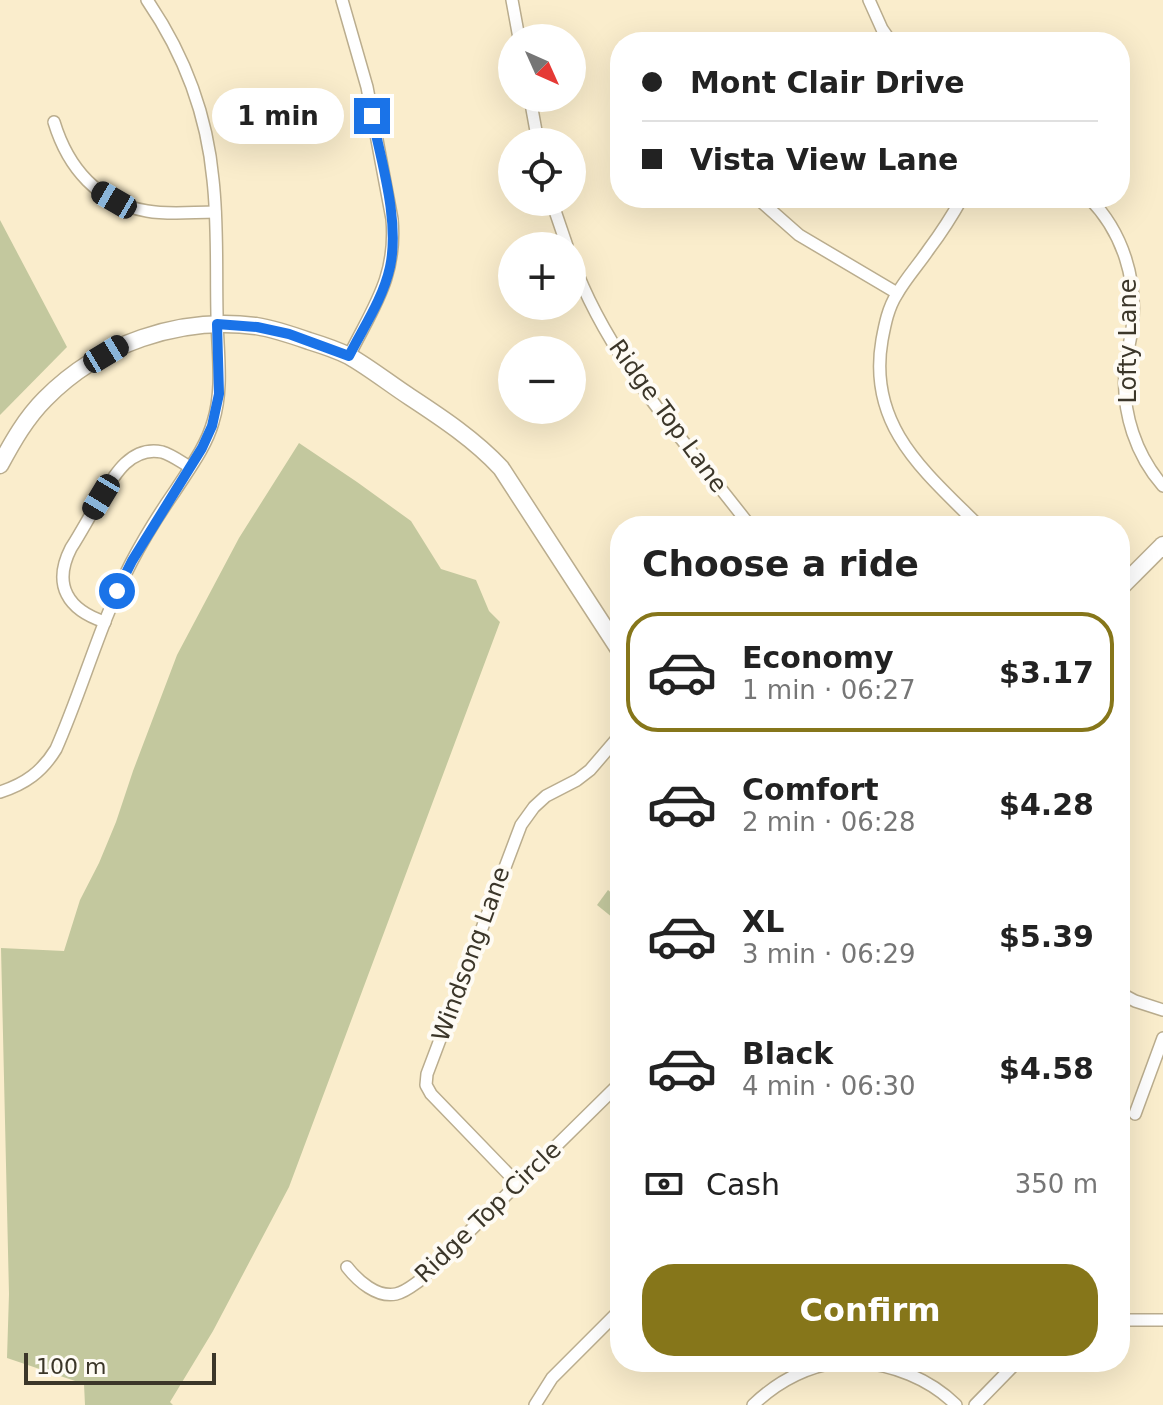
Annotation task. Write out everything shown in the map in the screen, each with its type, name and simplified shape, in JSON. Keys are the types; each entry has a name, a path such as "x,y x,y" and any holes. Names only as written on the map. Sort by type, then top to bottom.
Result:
{"main road":[{"path":"0,465 14,438 45,399 61,384 120,346 161,332 217,324 257,327 289,334 349,356 486,452 509,480 610,636"},
{"path":"1130,578 1163,545"}],"street":[{"path":"0,792 29,781 51,759 132,561 208,436 216,410 219,378 215,212 208,143 196,97 178,53 147,0"},
{"path":"342,0 367,87 393,236 386,283 349,356"},
{"path":"512,0 516,24"},
{"path":"869,0 884,32"},
{"path":"54,122 60,144 75,168 86,181 114,200 147,211 215,212"},
{"path":"768,208 799,235 897,293"},
{"path":"956,208 891,305 880,349 881,382 889,416 910,455 969,516"},
{"name":"Lofty Lane","path":"1097,208 1111,226 1129,269 1133,318 1125,369 1126,404 1136,445 1163,486"},
{"name":"Ridge Top Lane","path":"586,291 650,398 742,516"},
{"path":"105,622 82,613 67,593 63,575 71,548 124,464 146,453 159,452 190,467"},
{"name":"Windsong Lane","path":"518,1184 431,1094 426,1085 427,1074 521,825 540,801 590,770 610,747"},
{"path":"1130,998 1163,1010"},
{"path":"1135,1114 1163,1038"},
{"name":"Ridge Top Circle","path":"347,1267 372,1289 395,1294 406,1290 419,1281 610,1093"},
{"path":"535,1405 552,1378 610,1320"},
{"path":"1130,1320 1163,1320"},
{"path":"753,1405 772,1388 802,1372"},
{"path":"902,1372 939,1390 956,1405"},
{"path":"975,1405 1007,1372"}],"green space":[{"path":"0,220 67,347 0,415"},
{"path":"299,443 411,521 441,569 476,580 489,611 500,622 289,1187 213,1331 170,1402 173,1405 85,1405 84,1384 7,1358 9,1294 1,948 64,951 80,900 116,822 177,655 239,538"},
{"path":"608,890 610,892 610,916 597,905"}],"route":[{"path":"117,591 212,426 219,394 217,324 257,327 289,334 349,356 380,298 392,252 392,219 372,116"}]}
